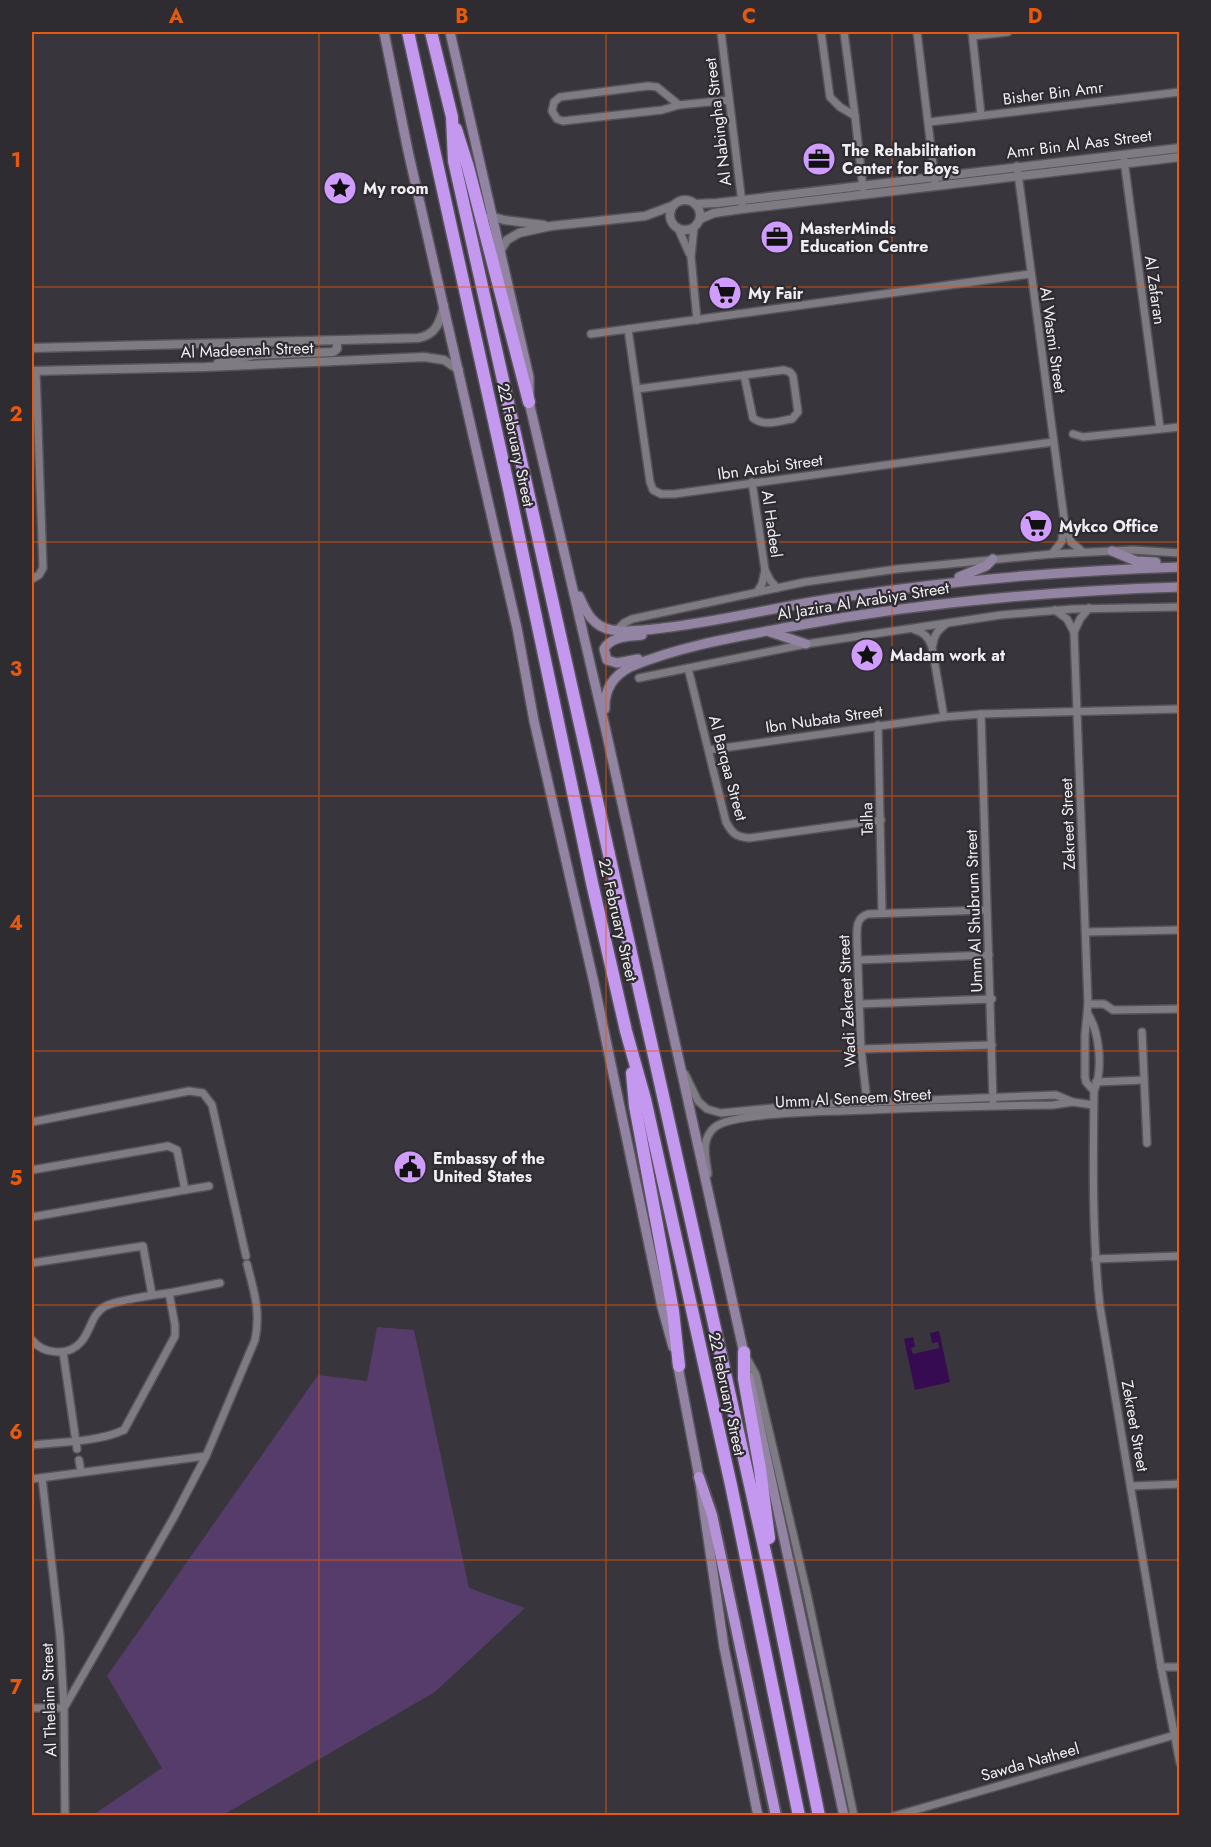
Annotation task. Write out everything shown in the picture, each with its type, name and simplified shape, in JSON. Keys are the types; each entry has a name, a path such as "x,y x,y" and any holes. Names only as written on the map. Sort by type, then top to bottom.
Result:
{"highway":[{"name":"22 February Street","path":"408,32 509,489 560,735 631,1050 645,1099 731,1485 799,1815"},
{"name":"22 February Street","path":"431,32 452,117 452,143 456,171 769,1570 819,1815"},
{"path":"452,117 468,167 529,402"},
{"path":"631,1050 635,1106 673,1311 679,1366"},
{"path":"744,1352 744,1379 768,1527 769,1570"},
{"path":"699,1477 712,1515 776,1815"}],"main road":[{"path":"384,32 460,370 662,1307 679,1366 699,1477 724,1647 758,1815"},
{"name":"22 February Street","path":"450,32 490,216 529,377 529,402 606,731 678,1065 852,1815"},
{"path":"1112,551 1136,561 1179,566"},
{"path":"941,583 986,566 993,559"},
{"name":"Al Jazira Al Arabiya Street","path":"572,583 590,618 602,627 617,630 644,630 700,624 836,598 941,583 1042,573 1179,566"},
{"name":"Al Jazira Al Arabiya Street","path":"606,731 604,702 615,677 622,671 645,661 693,646 859,615 952,602 1096,590 1179,587"},
{"path":"693,646 618,663 607,660 604,653 608,643 615,639 700,624"},
{"path":"765,631 806,644"}],"street":[{"name":"Al Nabingha Street","path":"721,32 742,204"},
{"path":"821,32 830,98 835,104 855,116"},
{"path":"844,32 863,191"},
{"path":"917,32 936,182"},
{"path":"981,115 973,34 1008,32"},
{"path":"679,105 663,91 651,86 560,97 555,100 552,108 555,116 563,121 729,100"},
{"name":"Bisher Bin Amr","path":"929,122 1179,92"},
{"name":"Amr Bin Al Aas Street","path":"1123,159 1179,148"},
{"name":"Amr Bin Al Aas Street","path":"695,204 742,204 863,191 1018,170 1123,159 1179,157"},
{"name":"Al Zafaran","path":"1123,159 1160,428"},
{"name":"Al Wasmi Street","path":"1018,170 1064,518 1071,542 1084,553"},
{"path":"499,253 507,240 513,236 550,226 645,216 672,206 683,199 695,204 700,211 690,257"},
{"name":"Amr Bin Al Aas Street","path":"697,223 714,213 742,204"},
{"path":"672,206 671,220 678,228 690,257 697,320"},
{"path":"490,216 550,226"},
{"path":"645,216 671,220"},
{"path":"678,228 689,229 697,223"},
{"path":"591,334 1030,274"},
{"name":"Al Madeenah Street","path":"32,348 425,336 437,327 444,306"},
{"name":"Ibn Arabi Street","path":"628,329 653,490 661,494 1053,442"},
{"path":"206,367 243,357 333,352 337,349 337,340"},
{"name":"Al Madeenah Street","path":"34,371 206,367 424,357 444,360 460,370"},
{"path":"637,389 744,375 784,370 793,376 798,412 796,417 765,424 753,418 744,375"},
{"path":"32,579 39,575 43,568 34,371"},
{"path":"1073,434 1083,437 1179,427"},
{"name":"Al Hadeel","path":"752,482 765,570 762,584 756,592"},
{"name":"Al Wasmi Street","path":"1052,554 1062,541 1064,518"},
{"name":"Al Jazira Al Arabiya Street","path":"617,630 632,619 777,588 897,569 1052,554 1142,550 1179,553"},
{"name":"Al Hadeel","path":"765,570 777,588"},
{"name":"Al Jazira Al Arabiya Street","path":"639,678 806,644 1001,615 1089,608 1179,607"},
{"path":"1074,632 1080,619 1089,608"},
{"path":"1055,610 1067,619 1074,632"},
{"path":"932,647 934,638 946,624"},
{"path":"913,629 929,638 944,717"},
{"name":"Zekreet Street","path":"1074,632 1088,1004 1085,1035 1086,1082"},
{"name":"Al Barqaa Street","path":"688,668 726,822 738,838 881,820"},
{"name":"Ibn Nubata Street","path":"709,750 944,717 1179,709"},
{"name":"Umm Al Shubrum Street","path":"981,714 986,910 992,999 993,1102"},
{"name":"Talha","path":"878,725 882,913"},
{"name":"Wadi Zekreet Street","path":"867,1102 861,1049 858,921 864,915 882,913 986,910"},
{"path":"1086,932 1179,930"},
{"path":"858,960 989,955"},
{"path":"860,1004 992,999"},
{"path":"1088,1004 1103,1004 1113,1010 1179,1009"},
{"name":"Zekreet Street","path":"1088,1014 1096,1031 1098,1081 1094,1091 1093,1105 1095,1259 1102,1322 1179,1763"},
{"path":"1142,1032 1146,1143"},
{"path":"861,1049 992,1045"},
{"name":"Umm Al Seneem Street","path":"678,1065 698,1101 707,1109 717,1112 867,1102 993,1102"},
{"path":"1086,1082 1144,1080"},
{"path":"1086,1082 1094,1091"},
{"path":"32,1122 189,1091 203,1093 212,1105 258,1308 255,1340 206,1456 174,1516 64,1708 32,1708"},
{"name":"Umm Al Seneem Street","path":"710,1204 705,1143 712,1130 723,1122 789,1113 993,1102 1056,1095 1073,1102 1093,1105"},
{"path":"32,1170 168,1146 177,1150 185,1191"},
{"path":"32,1217 209,1186"},
{"path":"32,1263 143,1246 152,1295"},
{"path":"1095,1259 1179,1256"},
{"path":"32,1340 44,1350 63,1352 81,1342 96,1314 105,1306 220,1283"},
{"path":"32,1445 76,1445 124,1431 175,1336 169,1293"},
{"path":"63,1352 76,1445"},
{"path":"32,1479 206,1456"},
{"path":"79,1460 81,1473"},
{"name":"Al Thelaim Street","path":"42,1478 60,1636 64,1708 65,1815"},
{"path":"1132,1486 1179,1484"},
{"path":"1161,1668 1179,1667"},
{"name":"Sawda Natheel","path":"894,1815 1175,1735"}],"shaded area":[{"path":"377,1327 414,1330 469,1588 525,1608 435,1692 223,1815 93,1815 162,1768 107,1676 318,1375 367,1381"},
{"path":"939,1331 950,1382 915,1390 904,1339 913,1337 915,1347 911,1348 913,1354 939,1348 938,1342 932,1343 930,1333"}],"place":[{"name":"The Rehabilitation Center for Boys","path":"819,159"},
{"name":"My room","path":"340,188"},
{"name":"MasterMinds Education Centre","path":"777,237"},
{"name":"My Fair","path":"725,293"},
{"name":"Mykco Office","path":"1036,526"},
{"name":"Madam work at","path":"867,655"},
{"name":"Embassy of the United States","path":"410,1167"}]}
